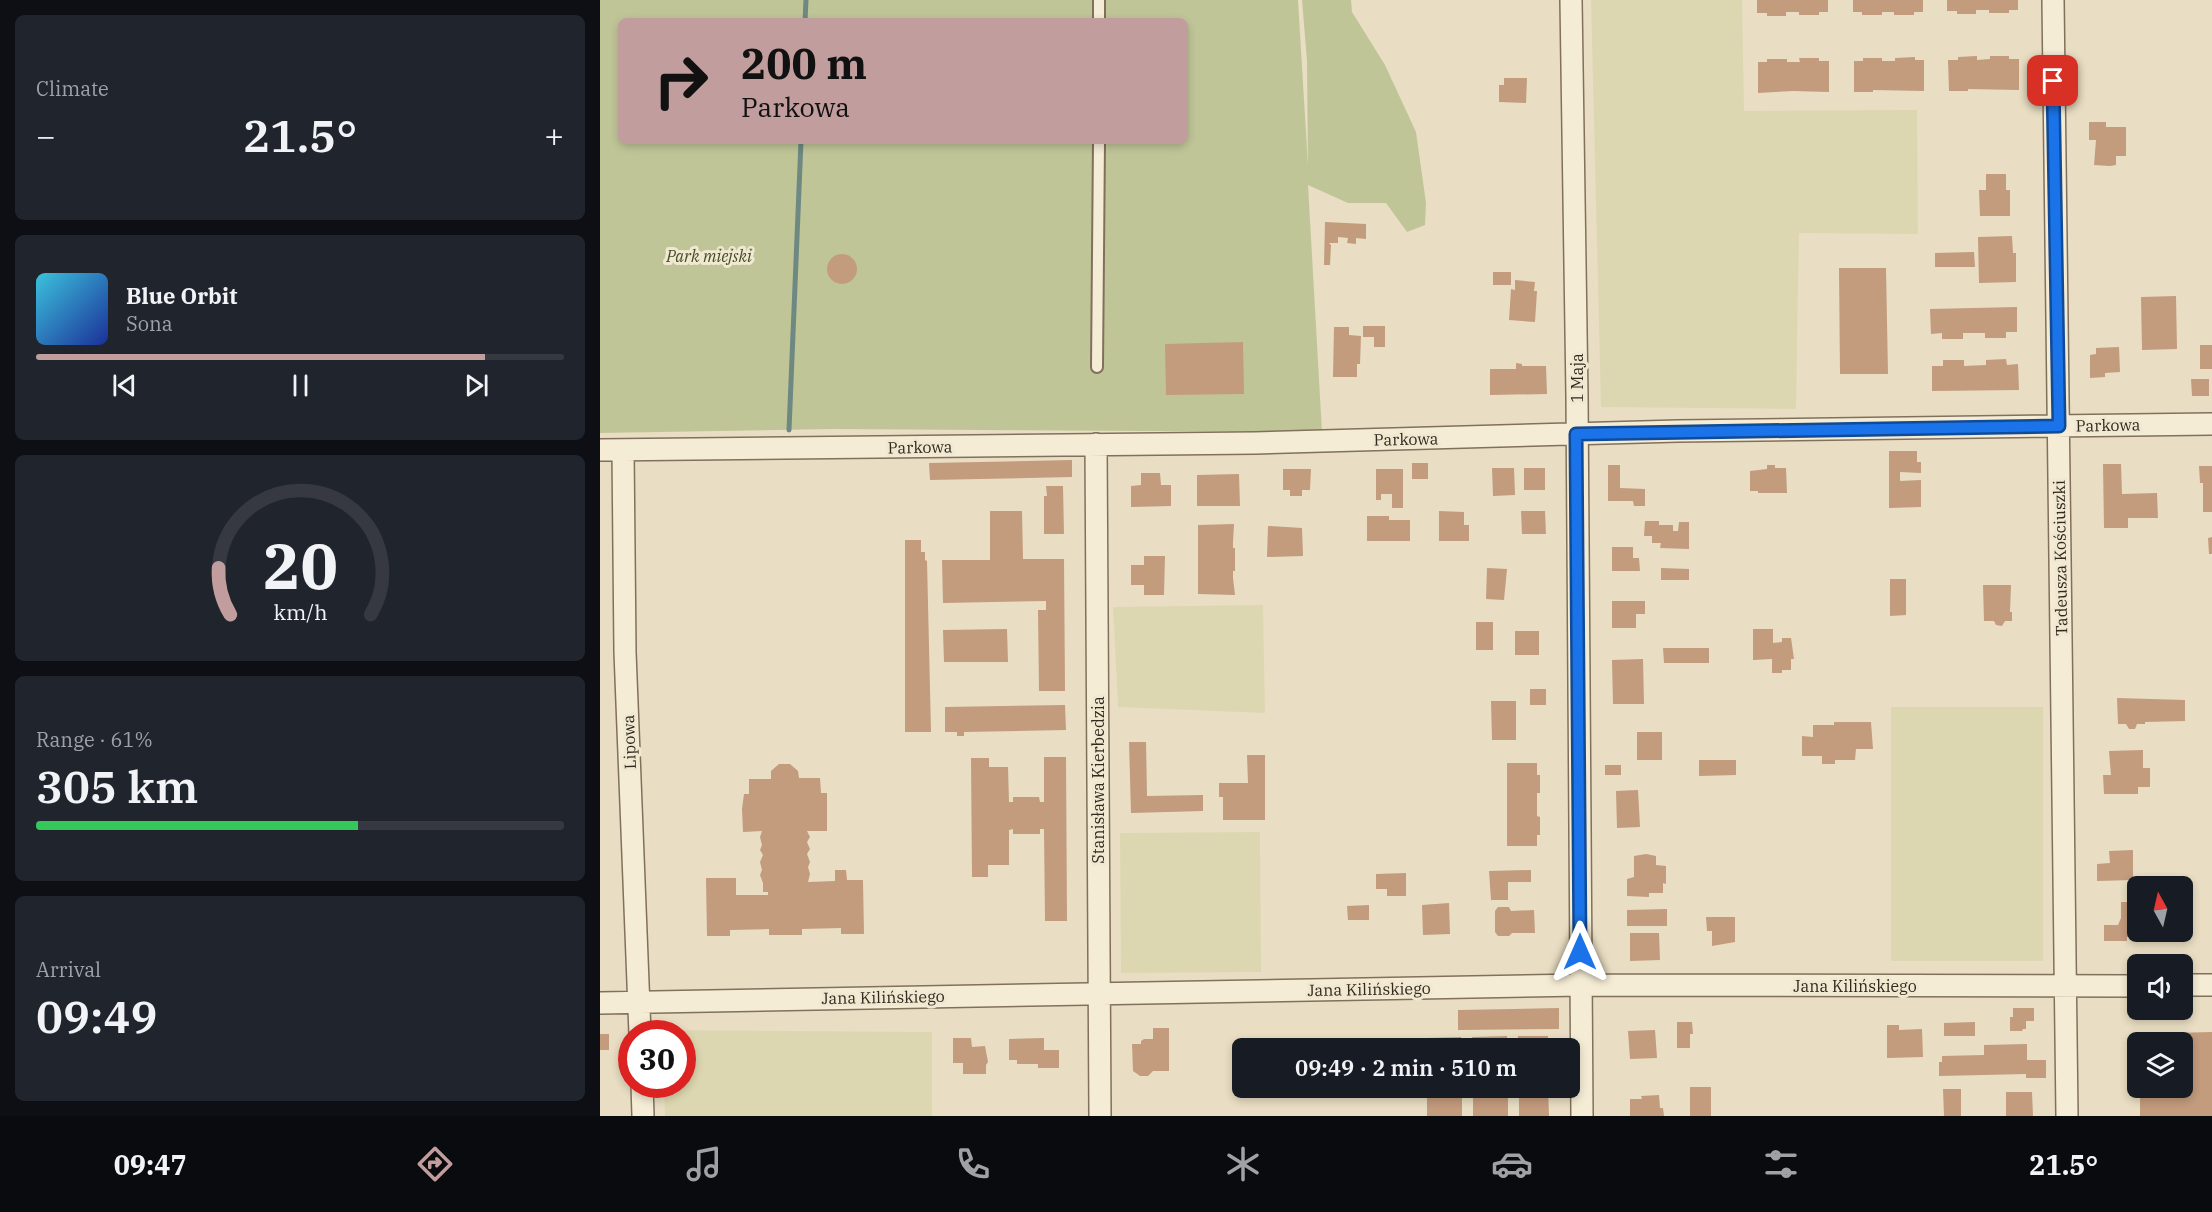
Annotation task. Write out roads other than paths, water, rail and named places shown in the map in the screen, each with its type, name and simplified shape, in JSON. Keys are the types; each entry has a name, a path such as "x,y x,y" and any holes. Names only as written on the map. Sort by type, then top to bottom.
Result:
{"street":[{"name":"1 Maja","path":"1571,0 1582,1116"},
{"name":"Tadeusza Kościuszki","path":"2053,0 2067,1116"},
{"name":"Parkowa","path":"600,450 1255,443 1576,434 2212,424"},
{"name":"Stanisława Kierbedzia","path":"1096,444 1100,1116"},
{"name":"Lipowa","path":"623,450 625,652 640,1020"},
{"name":"Jana Kilińskiego","path":"600,1003 1581,985 2127,986"},
{"path":"2193,985 2212,985"},
{"path":"642,1098 643,1116"}],"lane":[{"path":"1099,0 1099,18"},
{"path":"1097,367 1099,144"}],"waterway":[{"path":"805,18 806,0"},
{"path":"789,430 801,144"}],"park label":[{"name":"Park miejski","path":"709,256"}]}
